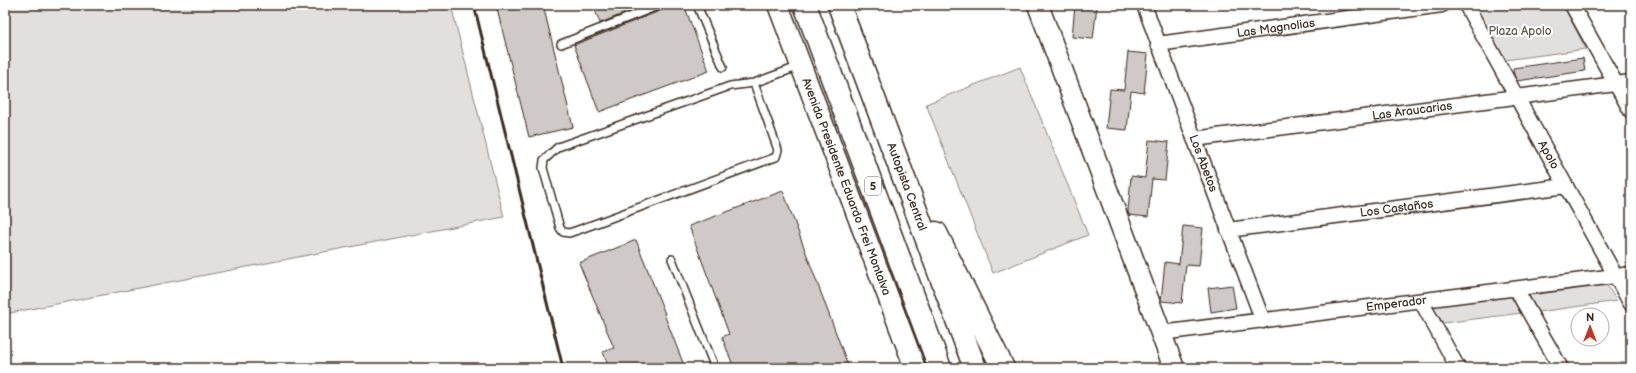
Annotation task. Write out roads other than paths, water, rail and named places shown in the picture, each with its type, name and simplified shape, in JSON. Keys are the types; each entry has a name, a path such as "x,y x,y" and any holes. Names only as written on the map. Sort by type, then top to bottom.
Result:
{"highway":[{"name":"5","path":"806,5 940,368"},
{"name":"Autopista Central","path":"839,5 975,368"},
{"path":"906,183 948,254 982,329 1003,368"}],"main road":[{"name":"Avenida Presidente Eduardo Frei Montalva","path":"778,5 915,368"},
{"path":"1038,5 1174,368"}],"street":[{"name":"Los Abetos","path":"1144,5 1262,321"},
{"name":"Las Magnolias","path":"1158,44 1442,5"},
{"name":"Apolo","path":"1466,5 1631,304"},
{"path":"1572,5 1631,111"},
{"name":"Las Araucarias","path":"1194,139 1631,82"},
{"name":"Los Castaños","path":"1228,230 1566,186"},
{"name":"Emperador","path":"1161,333 1631,274"},
{"path":"1516,289 1561,368"},
{"path":"1421,301 1458,368"}],"lane":[{"path":"560,44 660,5"},
{"path":"697,5 723,67"},
{"path":"754,83 778,150 776,157 578,230 569,233 562,232 543,168 544,160 558,147 730,86 754,83 800,66"},
{"path":"672,258 715,368"}],"railway":[{"path":"474,5 563,368"}],"park label":[{"name":"Plaza Apolo","path":"1520,31"}]}
